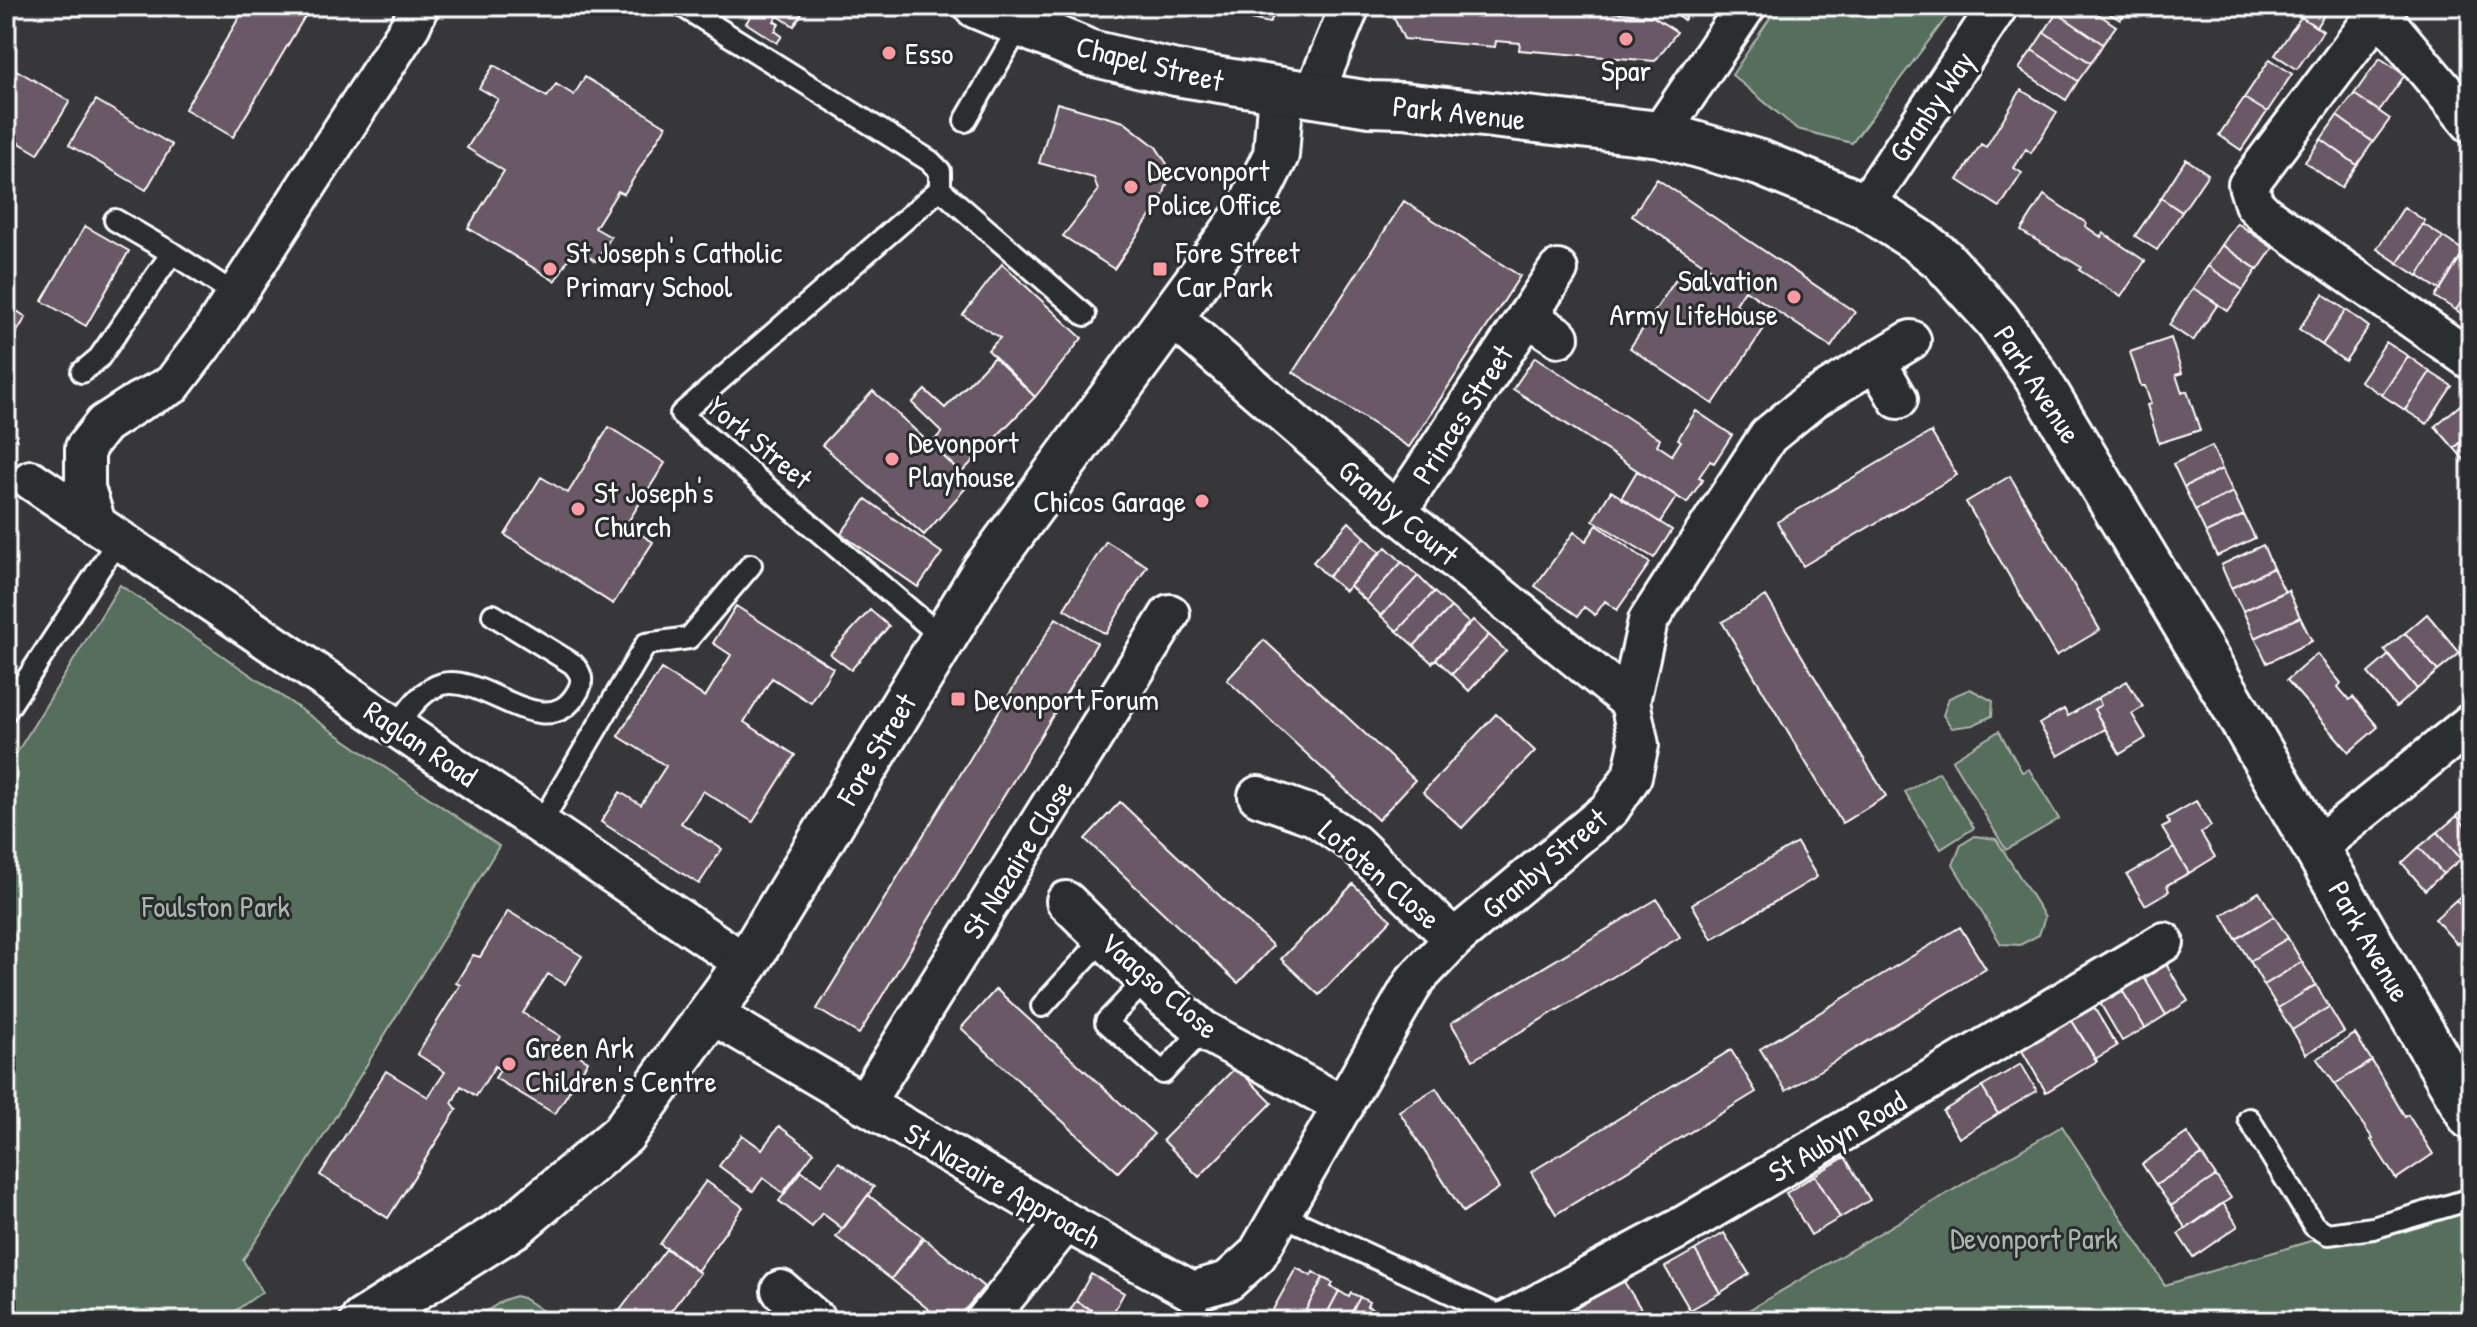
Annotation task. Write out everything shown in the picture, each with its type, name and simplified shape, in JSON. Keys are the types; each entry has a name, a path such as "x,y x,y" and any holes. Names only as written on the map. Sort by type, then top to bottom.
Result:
{"main road":[{"name":"Chapel Street","path":"977,6 1091,53 1176,73 1298,92"},
{"name":"Park Avenue","path":"1298,92 1370,104 1403,105 1660,134 1760,163 1865,206 1942,259 1997,320 2036,376 2316,848 2471,1117"},
{"name":"Fore Street","path":"363,1321 515,1225 623,1134 746,964 985,570 1247,213 1276,155 1298,92"}],"street":[{"path":"108,531 85,488 85,448 104,424 172,385 236,295 411,25 419,6"},
{"name":"Fore Street","path":"1298,92 1350,6"},
{"path":"1660,134 1746,6"},
{"name":"Granby Way","path":"1865,206 1998,6"},
{"path":"2471,123 2375,10 2248,185 2254,204 2265,215 2471,360"},
{"name":"Princes Street","path":"1397,512 1558,270"},
{"name":"Princes Street","path":"1527,316 1559,337"},
{"name":"Granby Court","path":"1172,317 1397,512 1630,702"},
{"name":"Granby Street","path":"1282,1215 1415,980 1454,939 1610,809 1632,776 1639,745 1630,702 1648,621 1768,436 1813,399 1911,340"},
{"path":"1876,361 1898,399"},
{"name":"Raglan Road","path":"31,480 746,964"},
{"name":"St Nazaire Close","path":"864,1104 1170,614"},
{"path":"2316,848 2471,723"},
{"name":"Lofoten Close","path":"1258,796 1314,816 1354,843 1454,939"},
{"name":"Vaagso Close","path":"1066,901 1146,980 1203,1030 1344,1106"},
{"name":"St Aubyn Road","path":"1507,1320 1678,1229 2164,942"},
{"name":"St Nazaire Approach","path":"710,1013 1066,1222 1196,1306 1257,1255 1282,1215"},
{"path":"985,1321 1066,1222"},
{"path":"781,1290 817,1321"}],"lane":[{"path":"682,6 930,161 940,171 940,189 1085,315"},
{"path":"965,121 1021,24"},
{"name":"York Street","path":"940,189 681,414 943,638"},
{"path":"115,220 236,295"},
{"path":"82,372 99,358 172,253"},
{"path":"6,711 108,531"},
{"path":"541,823 646,644 689,638 751,565"},
{"path":"397,726 421,696 444,683 463,685 533,711 556,712 569,704 582,682 580,672 573,664 493,615"},
{"path":"1042,1006 1104,938"},
{"path":"1146,980 1106,1022 1163,1073 1203,1030"},
{"path":"2249,1119 2314,1226 2328,1234 2373,1228 2471,1199"},
{"path":"1282,1215 1507,1320"}],"green space":[{"path":"1778,6 1955,6 1852,143 1797,129 1732,75"},
{"name":"Foulston Park","path":"120,585 499,846 294,1185 243,1260 262,1292 221,1321 6,1321 6,770"},
{"path":"1970,689 1993,701 1992,716 1973,725 1952,728 1943,715 1949,698"},
{"path":"1999,731 2022,772 2029,769 2059,819 2006,850 1952,760"},
{"path":"1939,772 1974,828 1941,849 1905,792"},
{"path":"1975,836 1996,839 2045,917 2039,935 2020,945 2001,944 1953,865 1961,845"},
{"name":"Devonport Park","path":"2062,1126 2165,1285 2469,1193 2471,1321 1730,1321"},
{"path":"515,1296 558,1321 471,1321 504,1300"}],"building":[{"path":"246,6 311,6 233,137 185,109"},
{"path":"757,6 806,6 794,26 778,16 774,21 779,24 775,31 782,36 777,43 746,23"},
{"path":"1211,6 1281,6 1269,23 1217,12 1218,7"},
{"path":"1402,6 1551,6 1652,16 1677,32 1655,61 1519,50 1520,43 1496,41 1495,47 1404,39 1394,18"},
{"path":"1662,6 1693,6 1684,20"},
{"path":"2062,6 2086,6 2116,26 2103,44 2057,13"},
{"path":"2098,6 2130,6 2120,20"},
{"path":"2298,6 2330,6 2316,27 2294,12"},
{"path":"2057,13 2103,44 2091,63 2044,32"},
{"path":"2301,17 2323,31 2297,69 2275,55"},
{"path":"2044,32 2091,63 2078,81 2032,50"},
{"path":"2032,50 2078,81 2066,100 2019,69"},
{"path":"2380,58 2405,75 2379,111 2354,94"},
{"path":"2270,59 2292,74 2267,112 2244,98"},
{"path":"6,64 70,101 38,154 6,135"},
{"path":"494,65 547,97 556,84 574,95 585,77 666,126 624,194 618,191 595,228 611,237 596,261 575,248 555,281 468,228 504,171 467,148 498,99 479,88"},
{"path":"2021,90 2057,112 2031,153 2026,149 2014,168 2022,173 2000,207 1958,180 1981,144 1986,147"},
{"path":"2354,94 2390,119 2373,142 2337,116"},
{"path":"2244,98 2267,112 2241,150 2219,135"},
{"path":"96,100 172,145 146,190 69,145"},
{"name":"Decvonport Police Office","path":"1057,103 1124,122 1156,147 1167,164 1167,184 1162,199 1114,269 1063,236 1098,191 1094,178 1039,163"},
{"path":"2337,116 2373,142 2357,165 2321,139"},
{"path":"2321,139 2357,165 2341,188 2305,162"},
{"path":"2186,159 2208,174 2182,212 2161,198"},
{"name":"Salvation Army LifeHouse","path":"1657,179 1855,312 1831,347 1745,290 1736,304 1767,324 1713,404 1630,348 1685,266 1707,281 1714,271 1632,216"},
{"path":"2044,195 2101,237 2103,233 2145,261 2121,297 2079,270 2081,267 2021,231"},
{"path":"2161,198 2182,212 2157,250 2135,236"},
{"path":"1404,201 1520,276 1409,447 1293,372"},
{"path":"2404,207 2425,221 2398,263 2377,249"},
{"path":"2237,223 2273,248 2258,270 2222,245"},
{"path":"2423,224 2443,237 2418,276 2398,263"},
{"path":"85,226 129,251 86,326 42,301"},
{"path":"2443,237 2464,251 2440,290 2418,276"},
{"path":"2222,245 2257,269 2243,290 2208,266"},
{"path":"2460,258 2471,265 2471,287 2456,310 2435,297"},
{"path":"1002,264 1082,338 1035,397 988,350 1000,338 963,315"},
{"path":"2208,266 2243,290 2228,311 2193,288"},
{"path":"2471,287 2471,320 2456,310"},
{"path":"2193,288 2218,304 2193,341 2169,325"},
{"path":"2323,294 2346,310 2322,345 2299,329"},
{"path":"6,304 26,317 6,350"},
{"path":"2346,310 2369,327 2345,361 2322,345"},
{"path":"2171,338 2182,373 2176,375 2182,393 2187,391 2200,430 2159,443 2147,405 2151,404 2145,386 2141,386 2130,352"},
{"path":"2386,342 2408,356 2382,395 2360,381"},
{"path":"2408,356 2430,372 2405,410 2382,395"},
{"path":"994,357 1035,397 961,473 931,444 942,432 912,403 925,390 945,408"},
{"path":"1535,357 1660,439 1657,445 1672,455 1696,411 1732,435 1714,463 1710,461 1699,477 1703,479 1687,503 1513,389"},
{"path":"2430,372 2452,386 2427,424 2405,410"},
{"name":"Devonport Playhouse","path":"873,391 971,482 924,535 822,445"},
{"path":"2471,396 2471,434 2454,448 2435,426"},
{"name":"St Joseph's Church","path":"609,427 665,463 626,525 653,542 613,604 505,535 541,477 568,493"},
{"path":"1931,432 1957,475 1803,566 1777,522"},
{"path":"2471,434 2471,468 2454,448"},
{"path":"2212,446 2222,469 2184,487 2173,464"},
{"path":"2222,469 2233,492 2195,510 2184,487"},
{"path":"1637,471 1677,496 1660,522 1621,498"},
{"path":"2010,476 2100,630 2056,656 1966,502"},
{"path":"1611,491 1672,530 1654,558 1593,520"},
{"path":"2233,492 2244,515 2206,533 2195,510"},
{"path":"866,499 942,553 918,587 841,534"},
{"path":"2244,515 2255,538 2217,556 2206,533"},
{"path":"1349,522 1365,537 1328,577 1313,562"},
{"path":"1597,525 1650,563 1617,610 1605,601 1595,615 1584,607 1578,616 1535,586 1574,532 1586,541"},
{"path":"1365,537 1380,552 1345,591 1328,577"},
{"path":"1106,541 1147,566 1106,634 1064,609"},
{"path":"2263,545 2273,568 2231,588 2221,565"},
{"path":"1386,547 1402,562 1366,601 1350,586"},
{"path":"1402,562 1418,576 1381,616 1366,601"},
{"path":"2273,568 2285,592 2243,611 2231,588"},
{"path":"1418,576 1434,592 1397,631 1381,616"},
{"path":"2471,581 2471,607 2459,592"},
{"path":"2288,590 2300,617 2255,638 2243,611"},
{"path":"1434,592 1451,607 1414,646 1397,631"},
{"path":"1766,596 1886,796 1842,823 1722,622"},
{"path":"736,606 833,668 811,703 772,678 744,722 795,755 753,822 703,791 681,823 722,849 699,884 601,822 620,792 641,805 666,766 618,736 661,669 705,697 731,655 713,643"},
{"path":"1451,607 1469,623 1432,663 1414,646"},
{"path":"870,610 889,626 851,670 830,654"},
{"path":"2427,614 2460,653 2438,671 2405,633"},
{"path":"2300,617 2312,641 2267,663 2255,638"},
{"path":"1056,618 1097,643 859,1034 817,1009"},
{"path":"1473,620 1489,635 1452,674 1436,659"},
{"path":"2405,633 2438,671 2417,689 2384,650"},
{"path":"1489,635 1506,651 1469,691 1452,674"},
{"path":"1264,640 1415,780 1378,820 1227,680"},
{"path":"2317,654 2341,683 2338,687 2349,700 2353,697 2378,727 2349,752 2287,680"},
{"path":"2389,655 2417,689 2396,707 2368,673"},
{"path":"2127,681 2143,707 2132,714 2146,738 2120,754 2094,709 2101,705 2098,698"},
{"path":"2098,698 2101,705 2094,709 2105,729 2058,756 2039,724 2064,709 2068,716"},
{"path":"1496,714 1535,751 1462,828 1423,792"},
{"path":"2196,801 2211,826 2201,833 2215,857 2189,873 2162,828 2170,824 2167,818"},
{"path":"1120,802 1273,946 1238,983 1085,839"},
{"path":"2471,803 2471,832 2457,816"},
{"path":"2457,816 2471,832 2471,850 2461,859 2438,832"},
{"path":"2438,832 2461,859 2443,874 2419,847"},
{"path":"1797,843 1817,877 1712,939 1692,904"},
{"path":"2419,847 2443,874 2425,890 2402,863"},
{"path":"2174,848 2189,873 2167,885 2169,891 2145,905 2127,875"},
{"path":"1353,884 1391,920 1319,995 1281,959"},
{"path":"2471,887 2471,917 2456,900"},
{"path":"2259,892 2274,916 2236,939 2222,915"},
{"path":"1657,899 1680,937 1473,1060 1451,1023"},
{"path":"2456,900 2471,917 2471,932 2457,944 2435,919"},
{"name":"Green Ark Children's Centre","path":"508,911 582,956 565,984 548,974 523,1013 560,1036 557,1042 588,1061 555,1114 495,1078 500,1070 495,1066 476,1096 461,1086 452,1103 457,1109 388,1218 320,1175 386,1071 428,1097 445,1072 417,1054 460,985 456,983 473,955 480,957"},
{"path":"2274,916 2288,938 2250,961 2236,939"},
{"path":"1960,927 1986,969 1786,1091 1760,1049"},
{"path":"2288,938 2302,962 2264,985 2250,961"},
{"path":"2302,962 2316,985 2278,1008 2264,985"},
{"path":"2166,964 2188,1001 2166,1015 2144,977"},
{"path":"2144,977 2166,1015 2145,1028 2122,990"},
{"path":"2316,985 2329,1007 2292,1030 2278,1008"},
{"path":"996,989 1154,1134 1118,1172 961,1028"},
{"path":"2122,990 2145,1028 2122,1041 2100,1003"},
{"path":"2093,1006 2117,1046 2095,1059 2071,1019"},
{"path":"2329,1007 2344,1032 2306,1054 2292,1030"},
{"path":"2071,1019 2097,1061 2046,1092 2021,1049"},
{"path":"2355,1034 2372,1061 2335,1084 2317,1059"},
{"path":"1731,1050 1756,1092 1556,1214 1531,1172"},
{"path":"2372,1061 2405,1117 2408,1115 2433,1154 2396,1179 2335,1084"},
{"path":"2021,1064 2037,1091 1998,1114 1982,1087"},
{"path":"1236,1067 1272,1103 1199,1177 1163,1140"},
{"path":"1982,1087 1998,1114 1959,1138 1943,1111"},
{"path":"1436,1088 1499,1188 1463,1212 1399,1111"},
{"path":"779,1126 814,1152 783,1193 763,1178 753,1191 719,1166 742,1135 762,1149"},
{"path":"2187,1133 2202,1155 2156,1185 2142,1164"},
{"path":"2202,1155 2216,1176 2171,1206 2156,1185"},
{"path":"1845,1157 1870,1200 1840,1218 1815,1175"},
{"path":"839,1162 874,1187 843,1229 822,1213 812,1227 779,1201 802,1171 821,1185"},
{"path":"1815,1175 1840,1218 1811,1235 1786,1193"},
{"path":"2216,1176 2231,1198 2186,1229 2171,1206"},
{"path":"706,1181 743,1207 697,1271 660,1244"},
{"path":"868,1195 923,1237 891,1279 836,1237"},
{"path":"2223,1203 2238,1226 2193,1257 2178,1234"},
{"path":"1724,1233 1749,1274 1720,1293 1695,1250"},
{"path":"924,1238 984,1287 956,1321 943,1321 891,1279"},
{"path":"667,1248 700,1273 663,1321 612,1321"},
{"path":"1695,1250 1720,1293 1690,1310 1665,1267"},
{"path":"1296,1268 1323,1278 1300,1321 1287,1321 1271,1313"},
{"path":"1091,1274 1124,1293 1109,1320 1076,1301"},
{"path":"1323,1278 1333,1283 1331,1287 1339,1291 1323,1321 1300,1321"},
{"path":"1623,1280 1646,1317 1639,1321 1555,1321"},
{"path":"1339,1291 1349,1297 1351,1293 1360,1297 1347,1321 1323,1321"},
{"path":"1360,1297 1375,1310 1369,1321 1347,1321"},
{"path":"1076,1301 1109,1320 1063,1321"},
{"path":"1375,1310 1396,1316 1394,1321 1369,1321"}],"place":[{"name":"Spar","path":"1626,39"},
{"name":"Esso","path":"889,53"},
{"name":"Decvonport Police Office","path":"1131,187"},
{"name":"St Joseph's Catholic Primary School","path":"550,269"},
{"name":"Fore Street Car Park","path":"1160,269"},
{"name":"Salvation Army LifeHouse","path":"1794,297"},
{"name":"Devonport Playhouse","path":"892,459"},
{"name":"Chicos Garage","path":"1202,501"},
{"name":"St Joseph's Church","path":"578,509"},
{"name":"Devonport Forum","path":"958,699"},
{"name":"Green Ark Children's Centre","path":"509,1064"}]}
